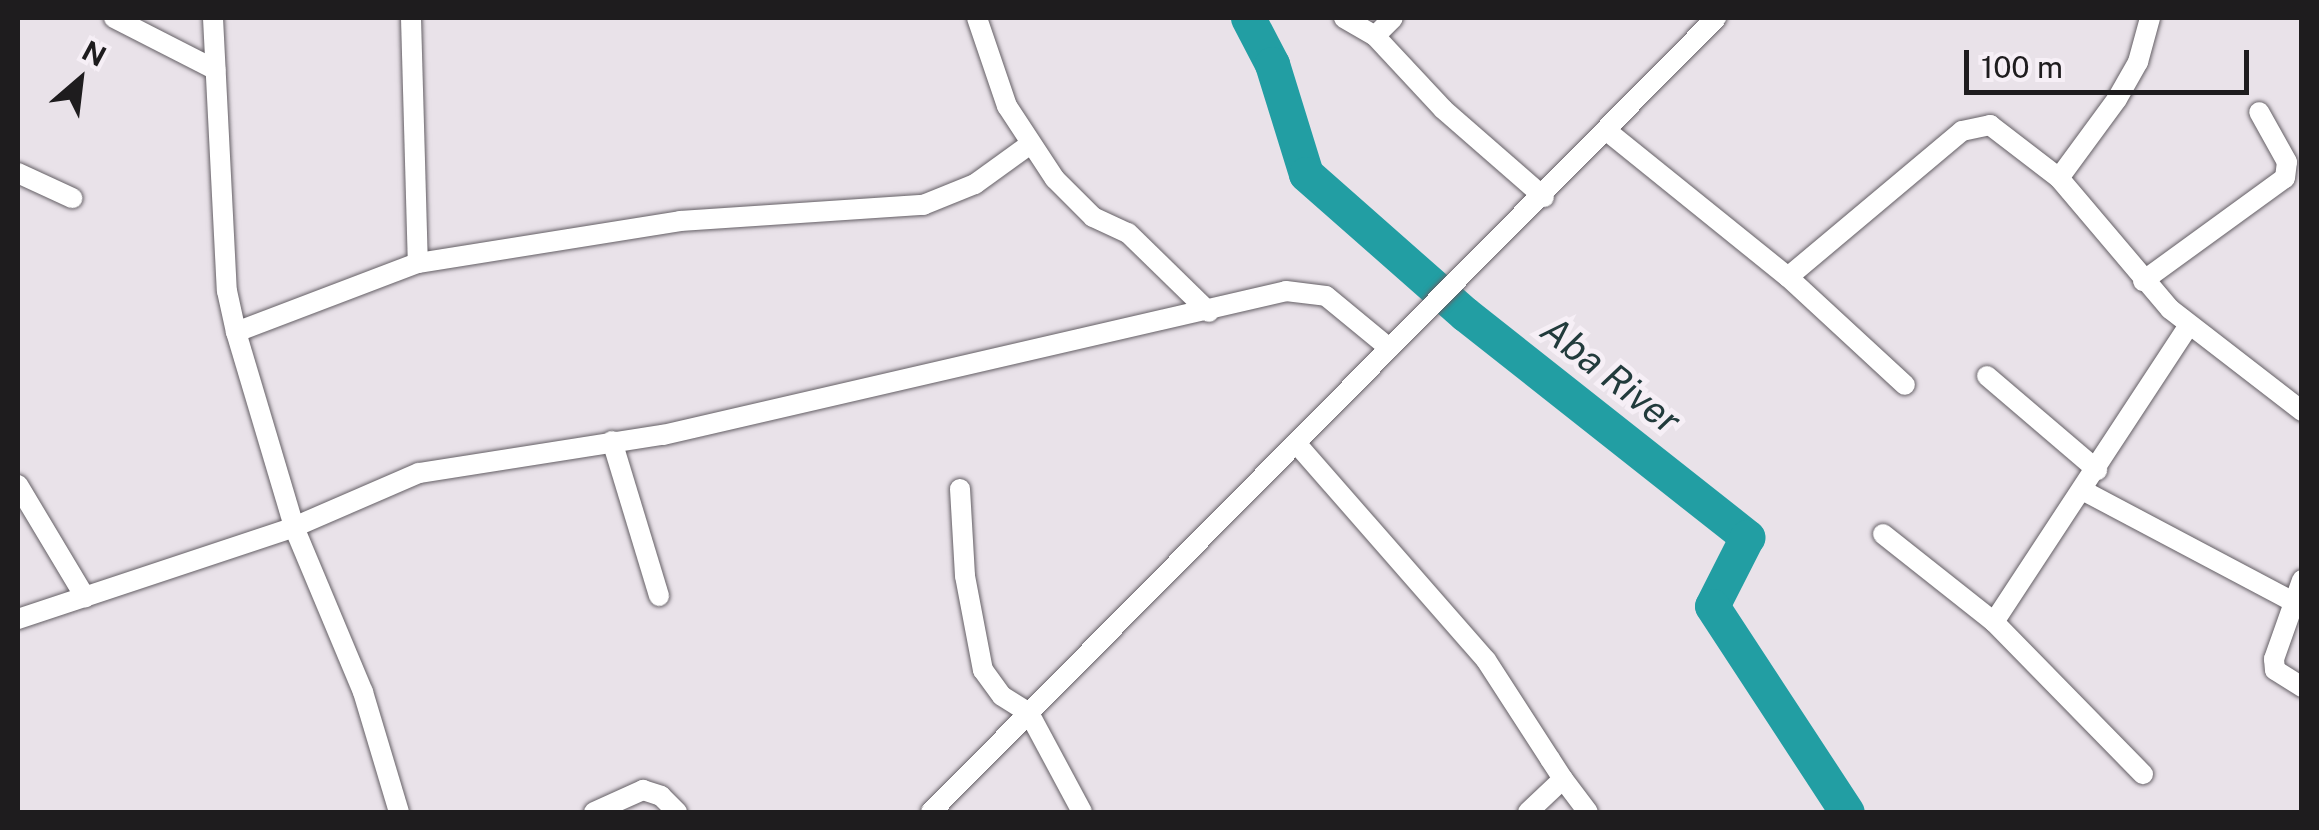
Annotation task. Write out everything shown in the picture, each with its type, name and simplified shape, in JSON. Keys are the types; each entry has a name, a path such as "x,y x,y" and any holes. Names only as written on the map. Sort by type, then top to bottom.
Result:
{"street":[{"path":"114,18 216,70"},
{"path":"213,18 227,291 236,332 294,527 363,692 399,812"},
{"path":"411,18 418,263"},
{"path":"977,18 1007,106 1029,145 1080,207 1128,233 1210,312"},
{"path":"1344,18 1375,36 1444,109 1544,197"},
{"path":"1375,36 1392,18"},
{"path":"931,812 1389,348 1544,197 1716,18"},
{"path":"2059,178 2117,99 2138,62 2150,18"},
{"path":"2143,281 2286,178 2287,162 2259,112"},
{"path":"1788,277 1975,125 2006,133 2059,178 2143,281 2190,326 2302,411"},
{"path":"1607,131 1788,277 1905,385"},
{"path":"236,332 418,263 680,221 924,205 975,184 1029,145"},
{"path":"18,173 72,198"},
{"path":"18,620 294,527 418,473 612,441 1307,290 1326,296 1389,348"},
{"path":"1994,622 2190,326"},
{"path":"1987,376 2097,470"},
{"path":"612,441 658,596"},
{"path":"1296,443 1486,660 1562,779 1588,812"},
{"path":"18,485 86,597"},
{"path":"960,489 964,576 983,670 1002,696 1029,714 1082,812"},
{"path":"2084,491 2292,602"},
{"path":"1883,534 1994,622 2143,774"},
{"path":"2302,580 2274,660 2275,670 2302,686"},
{"path":"1528,812 1562,779"},
{"path":"594,812 643,790 662,796 677,812"}],"waterway":[{"name":"Aba River","path":"1248,18 1272,64 1306,174 1465,314 1747,537 1712,606 1847,812"}]}
